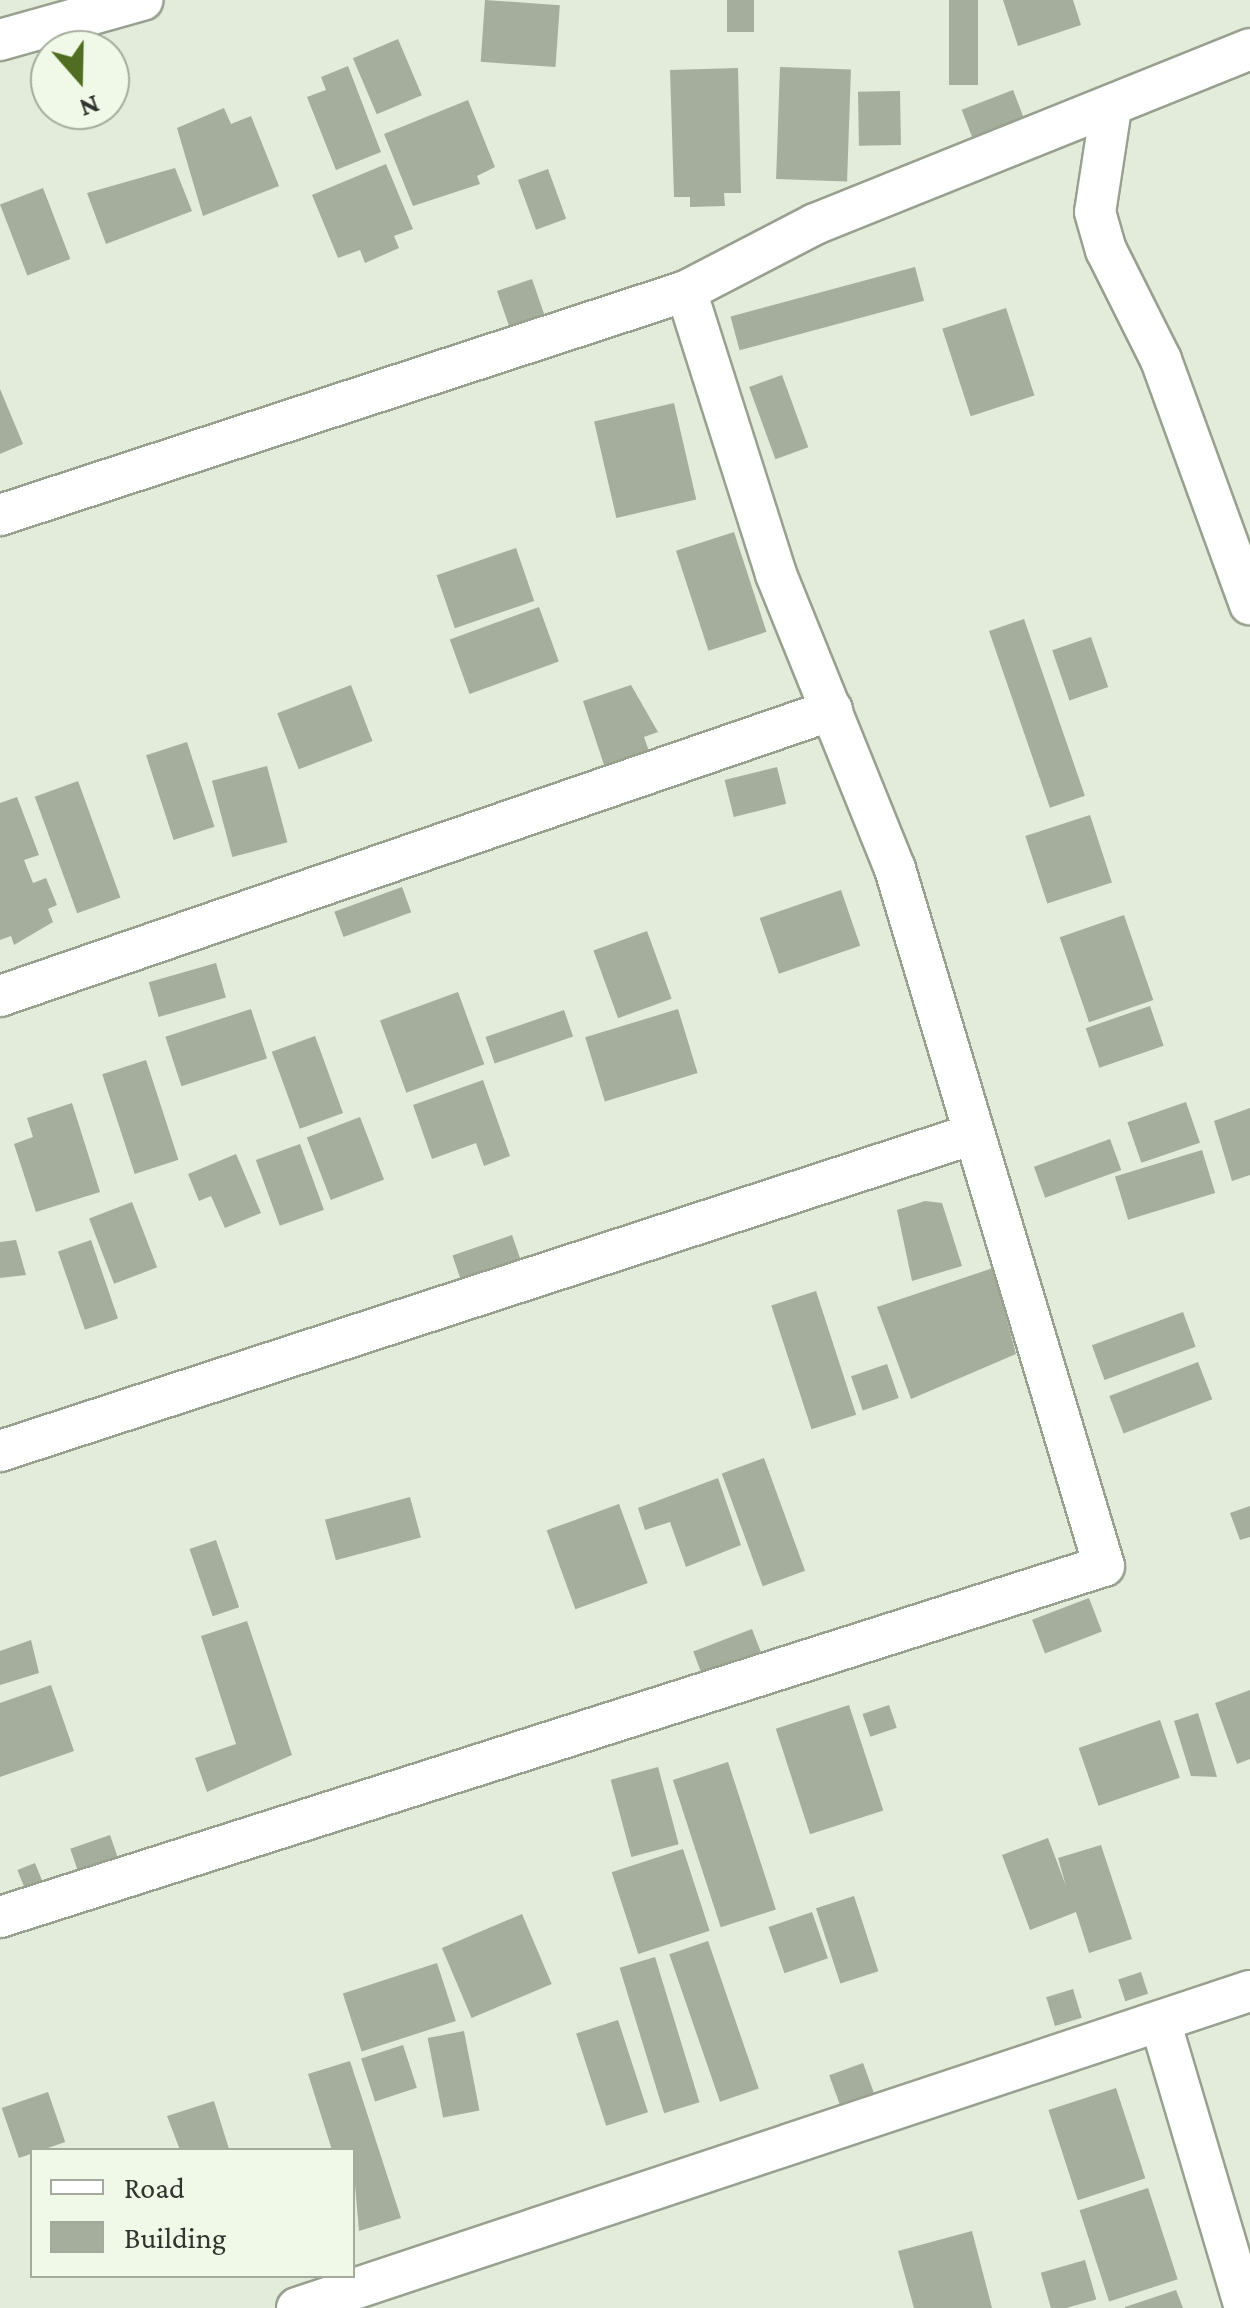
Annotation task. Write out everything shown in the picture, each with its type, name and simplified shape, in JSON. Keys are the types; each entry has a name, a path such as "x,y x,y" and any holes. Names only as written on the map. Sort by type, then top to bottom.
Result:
{"street":[{"path":"0,40 142,0"},
{"path":"0,515 686,291 814,224 1250,49"},
{"path":"1110,108 1096,212 1106,250 1161,360 1250,604"},
{"path":"0,1917 1104,1566 970,1135 895,870 776,574 686,291"},
{"path":"0,996 832,710"},
{"path":"0,1451 970,1135"},
{"path":"307,2307 1250,1991"},
{"path":"1160,2021 1245,2308"}],"building":[{"path":"485,0 560,5 555,67 481,62"},
{"path":"727,0 754,0 754,32 727,32"},
{"path":"949,0 978,0 978,85 949,85"},
{"path":"1003,0 1073,0 1081,25 1018,46"},
{"path":"398,39 422,95 377,114 353,58"},
{"path":"348,66 381,152 336,170 307,97 326,90 321,77"},
{"path":"780,67 851,69 847,181 776,179"},
{"path":"738,68 741,193 724,193 725,206 690,207 690,197 674,197 670,70"},
{"path":"1013,90 1029,131 977,151 962,110"},
{"path":"900,91 901,145 859,146 858,92"},
{"path":"468,100 495,167 477,176 480,184 413,206 384,134"},
{"path":"224,108 231,124 251,116 279,186 203,216 177,128"},
{"path":"386,164 413,229 394,236 399,248 365,263 360,250 338,258 312,195"},
{"path":"175,168 192,211 106,244 87,193"},
{"path":"548,169 566,219 536,230 518,180"},
{"path":"43,188 70,259 27,275 0,204"},
{"path":"915,267 924,301 740,350 731,316"},
{"path":"532,279 545,317 510,329 497,291"},
{"path":"1006,308 1034,395 971,416 942,329"},
{"path":"782,375 808,447 775,459 749,387"},
{"path":"0,389 23,444 0,454"},
{"path":"674,403 696,499 616,518 594,421"},
{"path":"734,532 766,632 708,651 676,551"},
{"path":"516,548 534,601 455,628 437,575"},
{"path":"539,607 559,662 470,694 450,639"},
{"path":"1024,619 1085,796 1050,808 989,631"},
{"path":"1091,637 1108,687 1069,700 1052,650"},
{"path":"351,685 373,741 299,769 277,713"},
{"path":"631,685 658,732 644,737 651,757 606,771 583,701"},
{"path":"187,742 215,827 174,840 146,755"},
{"path":"267,766 287,842 232,857 212,781"},
{"path":"777,767 786,804 734,817 725,780"},
{"path":"78,781 120,898 77,913 35,797"},
{"path":"17,797 39,855 24,860 33,883 46,878 57,905 48,909 53,922 14,945 11,936 0,940 0,803"},
{"path":"1090,815 1112,883 1047,904 1025,836"},
{"path":"402,887 411,912 344,937 334,912"},
{"path":"841,890 860,946 779,974 760,918"},
{"path":"1124,915 1153,1000 1089,1022 1060,937"},
{"path":"647,931 672,999 618,1018 593,950"},
{"path":"216,963 226,998 159,1017 149,982"},
{"path":"458,992 484,1064 406,1093 380,1020"},
{"path":"1150,1006 1164,1046 1099,1068 1086,1028"},
{"path":"251,1009 267,1058 181,1086 165,1037"},
{"path":"678,1009 698,1073 605,1101 585,1037"},
{"path":"564,1010 573,1036 495,1063 486,1037"},
{"path":"315,1036 343,1113 300,1129 272,1052"},
{"path":"146,1060 178,1160 135,1174 102,1074"},
{"path":"483,1080 510,1156 484,1166 476,1143 432,1159 413,1105"},
{"path":"1186,1102 1200,1143 1141,1163 1127,1122"},
{"path":"72,1103 100,1192 36,1212 14,1144 33,1137 27,1118"},
{"path":"1250,1108 1250,1175 1232,1181 1214,1121"},
{"path":"360,1117 384,1180 331,1200 307,1137"},
{"path":"1110,1139 1121,1170 1045,1198 1034,1167"},
{"path":"300,1144 324,1210 280,1226 256,1160"},
{"path":"1202,1150 1215,1193 1128,1220 1115,1177"},
{"path":"236,1154 261,1213 225,1228 211,1196 199,1201 188,1174"},
{"path":"925,1201 942,1203 962,1266 912,1281 897,1210"},
{"path":"132,1202 157,1267 114,1284 89,1218"},
{"path":"512,1235 522,1264 463,1285 452,1256"},
{"path":"16,1240 26,1275 0,1278 0,1242"},
{"path":"91,1240 118,1318 85,1330 58,1251"},
{"path":"993,1268 1016,1354 911,1399 877,1307"},
{"path":"816,1291 856,1415 811,1429 771,1306"},
{"path":"1183,1312 1196,1347 1105,1380 1092,1345"},
{"path":"1198,1362 1212,1399 1124,1433 1109,1396"},
{"path":"887,1364 899,1398 863,1410 851,1376"},
{"path":"764,1458 805,1571 763,1586 722,1473"},
{"path":"718,1478 741,1545 686,1567 670,1522 645,1530 638,1508"},
{"path":"410,1497 421,1538 336,1560 325,1520"},
{"path":"619,1504 648,1583 575,1609 547,1530"},
{"path":"1250,1506 1250,1537 1240,1540 1230,1513"},
{"path":"216,1540 239,1607 213,1616 190,1549"},
{"path":"1089,1598 1102,1632 1045,1653 1032,1620"},
{"path":"247,1621 292,1755 207,1792 195,1758 236,1744 201,1636"},
{"path":"752,1629 763,1658 704,1681 693,1652"},
{"path":"31,1640 39,1673 0,1685 0,1651"},
{"path":"51,1685 74,1751 0,1777 0,1703"},
{"path":"1250,1690 1250,1759 1237,1764 1215,1703"},
{"path":"849,1705 883,1811 810,1834 776,1729"},
{"path":"889,1705 897,1728 870,1737 863,1714"},
{"path":"1198,1713 1217,1777 1191,1776 1174,1721"},
{"path":"1160,1720 1180,1778 1099,1806 1079,1748"},
{"path":"728,1762 776,1909 721,1927 673,1780"},
{"path":"658,1767 679,1844 631,1857 611,1780"},
{"path":"110,1835 119,1861 79,1875 70,1849"},
{"path":"1048,1838 1066,1886 1058,1858 1101,1845 1132,1939 1089,1953 1076,1912 1030,1930 1002,1855"},
{"path":"683,1849 710,1931 638,1954 612,1872"},
{"path":"35,1863 44,1885 26,1892 17,1870"},
{"path":"854,1896 878,1971 840,1983 816,1908"},
{"path":"812,1912 828,1958 784,1973 769,1927"},
{"path":"522,1914 552,1984 472,2018 442,1948"},
{"path":"708,1941 759,2089 720,2102 669,1954"},
{"path":"655,1957 699,2102 664,2113 620,1968"},
{"path":"437,1963 456,2021 362,2052 343,1994"},
{"path":"1141,1972 1148,1994 1125,2001 1118,1979"},
{"path":"1073,1989 1082,2018 1055,2026 1046,1997"},
{"path":"618,2020 648,2112 606,2126 576,2034"},
{"path":"464,2031 479,2111 443,2118 428,2038"},
{"path":"403,2045 417,2088 375,2101 361,2059"},
{"path":"350,2061 401,2218 359,2231 355,2148 331,2148 308,2074"},
{"path":"863,2063 874,2094 840,2106 829,2075"},
{"path":"1116,2088 1145,2178 1078,2200 1048,2110"},
{"path":"48,2092 65,2142 30,2148 30,2154 19,2158 2,2108"},
{"path":"214,2101 229,2148 179,2148 167,2116"},
{"path":"1148,2188 1178,2279 1109,2302 1080,2210"},
{"path":"972,2231 992,2308 914,2308 898,2251"},
{"path":"1085,2260 1096,2299 1051,2308 1041,2273"},
{"path":"1176,2290 1183,2308 1125,2308 1125,2307"}]}
